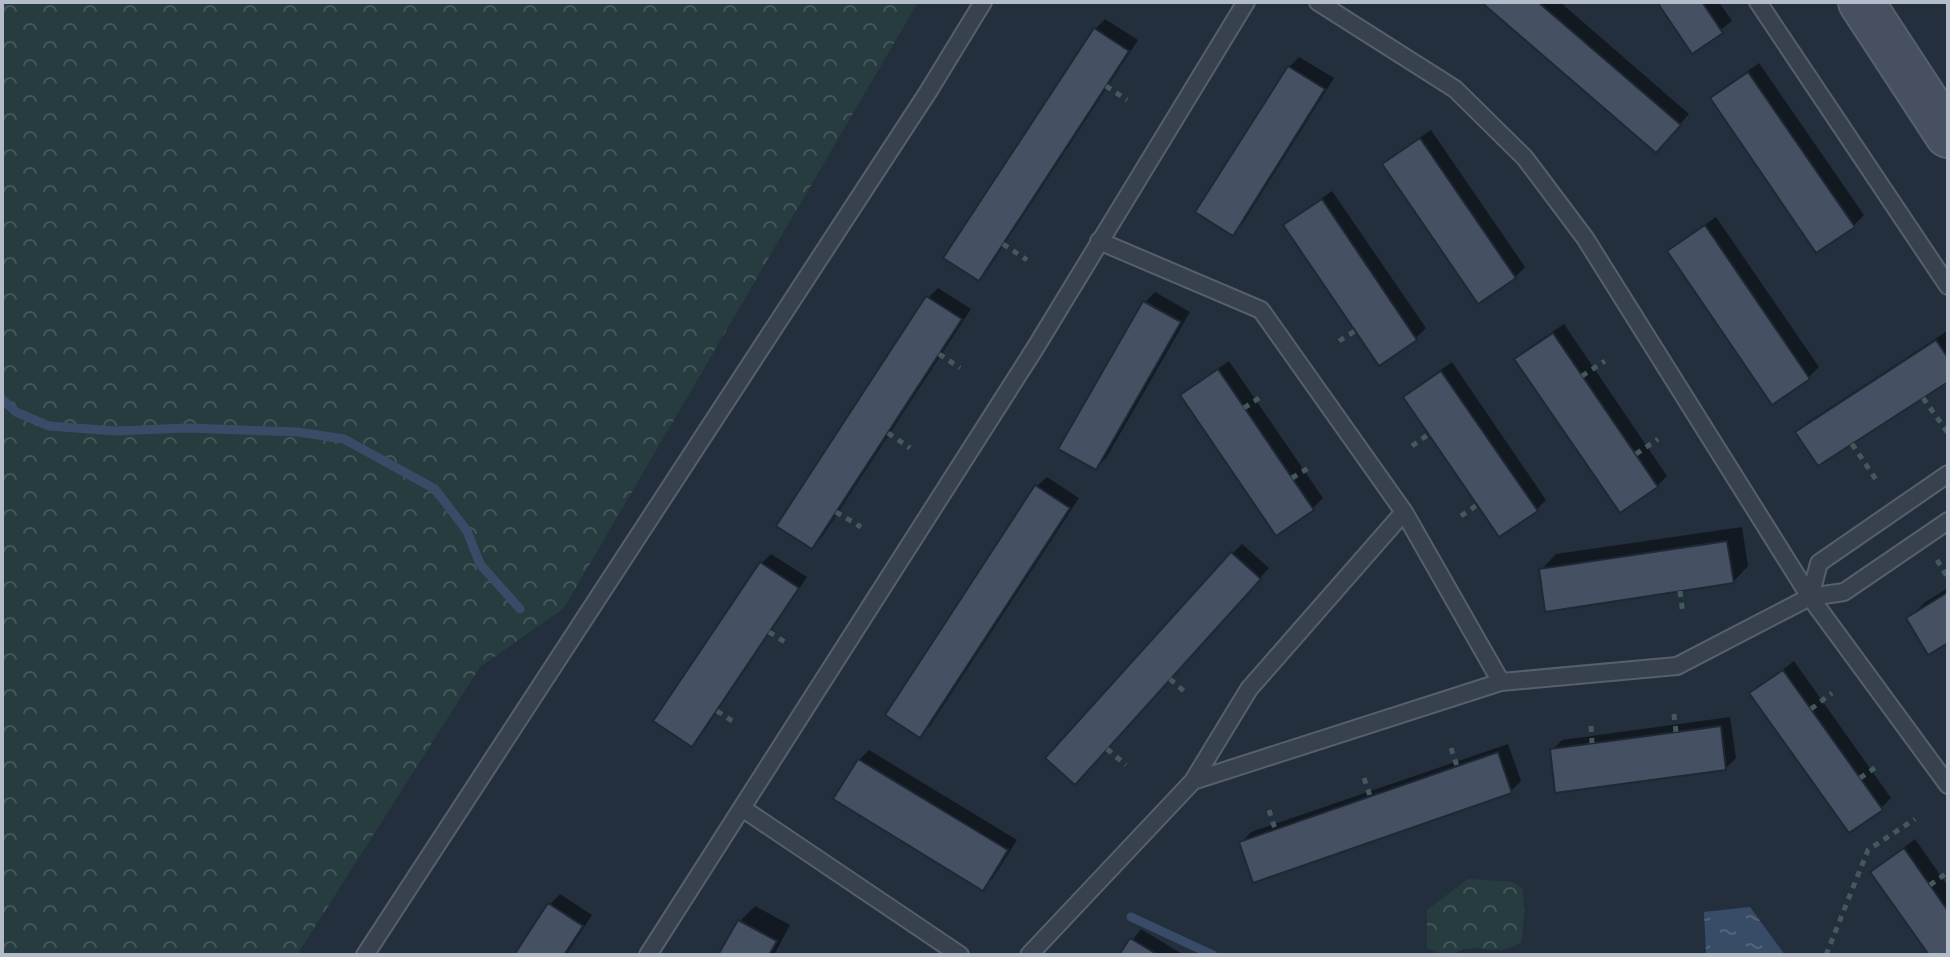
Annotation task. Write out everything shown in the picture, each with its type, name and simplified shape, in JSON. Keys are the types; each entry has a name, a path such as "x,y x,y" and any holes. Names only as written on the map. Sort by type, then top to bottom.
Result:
{"street":[{"path":"1861,2 1948,135"}],"lane":[{"path":"365,955 919,106 983,2"},
{"path":"648,955 1034,350 1246,2"},
{"path":"1318,2 1455,89 1525,158 1585,238 1810,597 1948,785"},
{"path":"1758,2 1948,286"},
{"path":"1099,241 1261,310 1404,512 1501,682"},
{"path":"1810,597 1819,563 1948,474"},
{"path":"1029,955 1193,781 1249,689 1404,512"},
{"path":"1193,781 1501,682 1677,666 1810,597 1844,592 1948,521"},
{"path":"742,808 960,955"}],"path":[{"path":"1106,86 1127,100"},
{"path":"1003,244 1027,260"},
{"path":"1339,341 1355,331"},
{"path":"939,354 960,368"},
{"path":"1582,376 1605,361"},
{"path":"1244,408 1262,396"},
{"path":"1923,398 1948,433"},
{"path":"888,433 910,448"},
{"path":"1412,446 1429,434"},
{"path":"1636,454 1658,439"},
{"path":"1852,444 1877,481"},
{"path":"1292,478 1310,467"},
{"path":"1461,516 1477,505"},
{"path":"836,512 861,527"},
{"path":"1937,560 1948,578"},
{"path":"1680,591 1683,615"},
{"path":"769,632 788,644"},
{"path":"1170,679 1187,694"},
{"path":"1811,709 1832,693"},
{"path":"717,711 737,724"},
{"path":"1674,714 1676,732"},
{"path":"1591,726 1592,743"},
{"path":"1451,748 1457,766"},
{"path":"1107,749 1126,765"},
{"path":"1860,778 1879,765"},
{"path":"1364,778 1370,796"},
{"path":"1269,810 1275,829"},
{"path":"1826,955 1868,850 1915,819"},
{"path":"1930,885 1948,872"}],"green space":[{"path":"2,2 918,2 564,608 480,667 297,955 2,955"},
{"path":"1468,879 1513,882 1523,889 1521,942 1506,949 1472,948 1454,954 1427,948 1427,910"}],"water":[{"path":"1750,907 1785,955 1706,955 1704,912"}],"building":[{"path":"1481,2 1538,2 1681,125 1656,153"},
{"path":"1657,2 1702,2 1723,33 1692,54"},
{"path":"1094,28 1129,51 979,281 943,258"},
{"path":"1288,66 1325,89 1233,236 1195,212"},
{"path":"1748,72 1855,227 1816,253 1710,98"},
{"path":"1420,138 1516,278 1478,304 1382,164"},
{"path":"1322,199 1417,340 1379,366 1283,225"},
{"path":"1705,225 1810,379 1772,405 1667,251"},
{"path":"926,296 962,319 812,549 776,526"},
{"path":"1143,301 1181,322 1096,470 1058,449"},
{"path":"1553,333 1658,487 1620,513 1514,359"},
{"path":"1936,340 1948,358 1948,382 1818,466 1795,432"},
{"path":"1218,369 1314,510 1276,536 1180,395"},
{"path":"1441,371 1538,511 1499,537 1403,397"},
{"path":"1035,485 1070,508 920,738 885,715"},
{"path":"1727,541 1734,583 1545,612 1539,569"},
{"path":"1231,552 1261,579 1075,785 1045,758"},
{"path":"760,562 799,588 692,747 653,721"},
{"path":"1948,592 1948,643 1928,655 1906,618"},
{"path":"1783,670 1883,810 1849,833 1749,693"},
{"path":"1721,726 1726,770 1555,793 1550,749"},
{"path":"1498,752 1512,793 1253,883 1239,842"},
{"path":"858,759 1008,850 983,891 833,799"},
{"path":"1904,848 1948,911 1948,955 1929,955 1870,872"},
{"path":"548,903 583,926 564,955 514,955"},
{"path":"738,920 777,941 769,955 718,955"},
{"path":"1130,938 1158,955 1119,955"}],"waterway":[{"path":"2,399 16,412 49,426 116,431 188,428 298,432 344,439 435,489 467,531 480,564 520,609"},
{"path":"1131,917 1213,955"}]}
